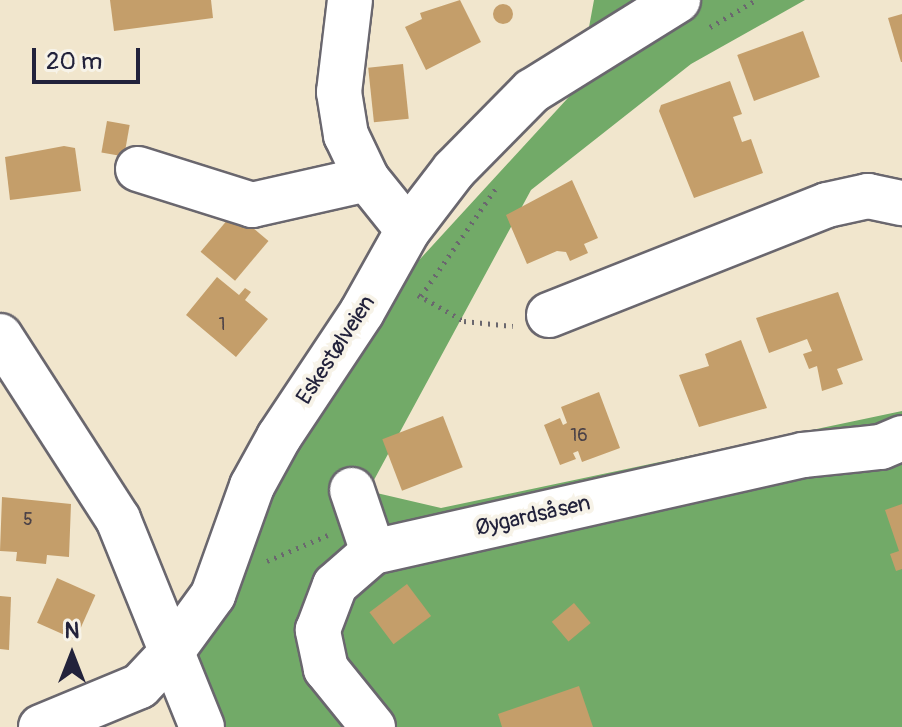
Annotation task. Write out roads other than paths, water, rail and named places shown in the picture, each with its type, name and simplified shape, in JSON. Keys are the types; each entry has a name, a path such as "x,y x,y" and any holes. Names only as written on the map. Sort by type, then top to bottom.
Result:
{"street":[{"path":"350,0 339,92 346,135 367,179 408,230"},
{"name":"Eskestølveien","path":"41,727 140,686 170,654 213,595 252,486 408,230 454,170 532,91 689,17"},
{"path":"138,169 252,205 367,179"},
{"path":"549,315 827,205 868,196 902,203"},
{"path":"0,336 118,519 202,727"},
{"name":"Øygardsåsen","path":"373,727 326,669 318,630 335,585 373,552 803,455 881,447 902,438"},
{"path":"352,490 373,552"}]}
